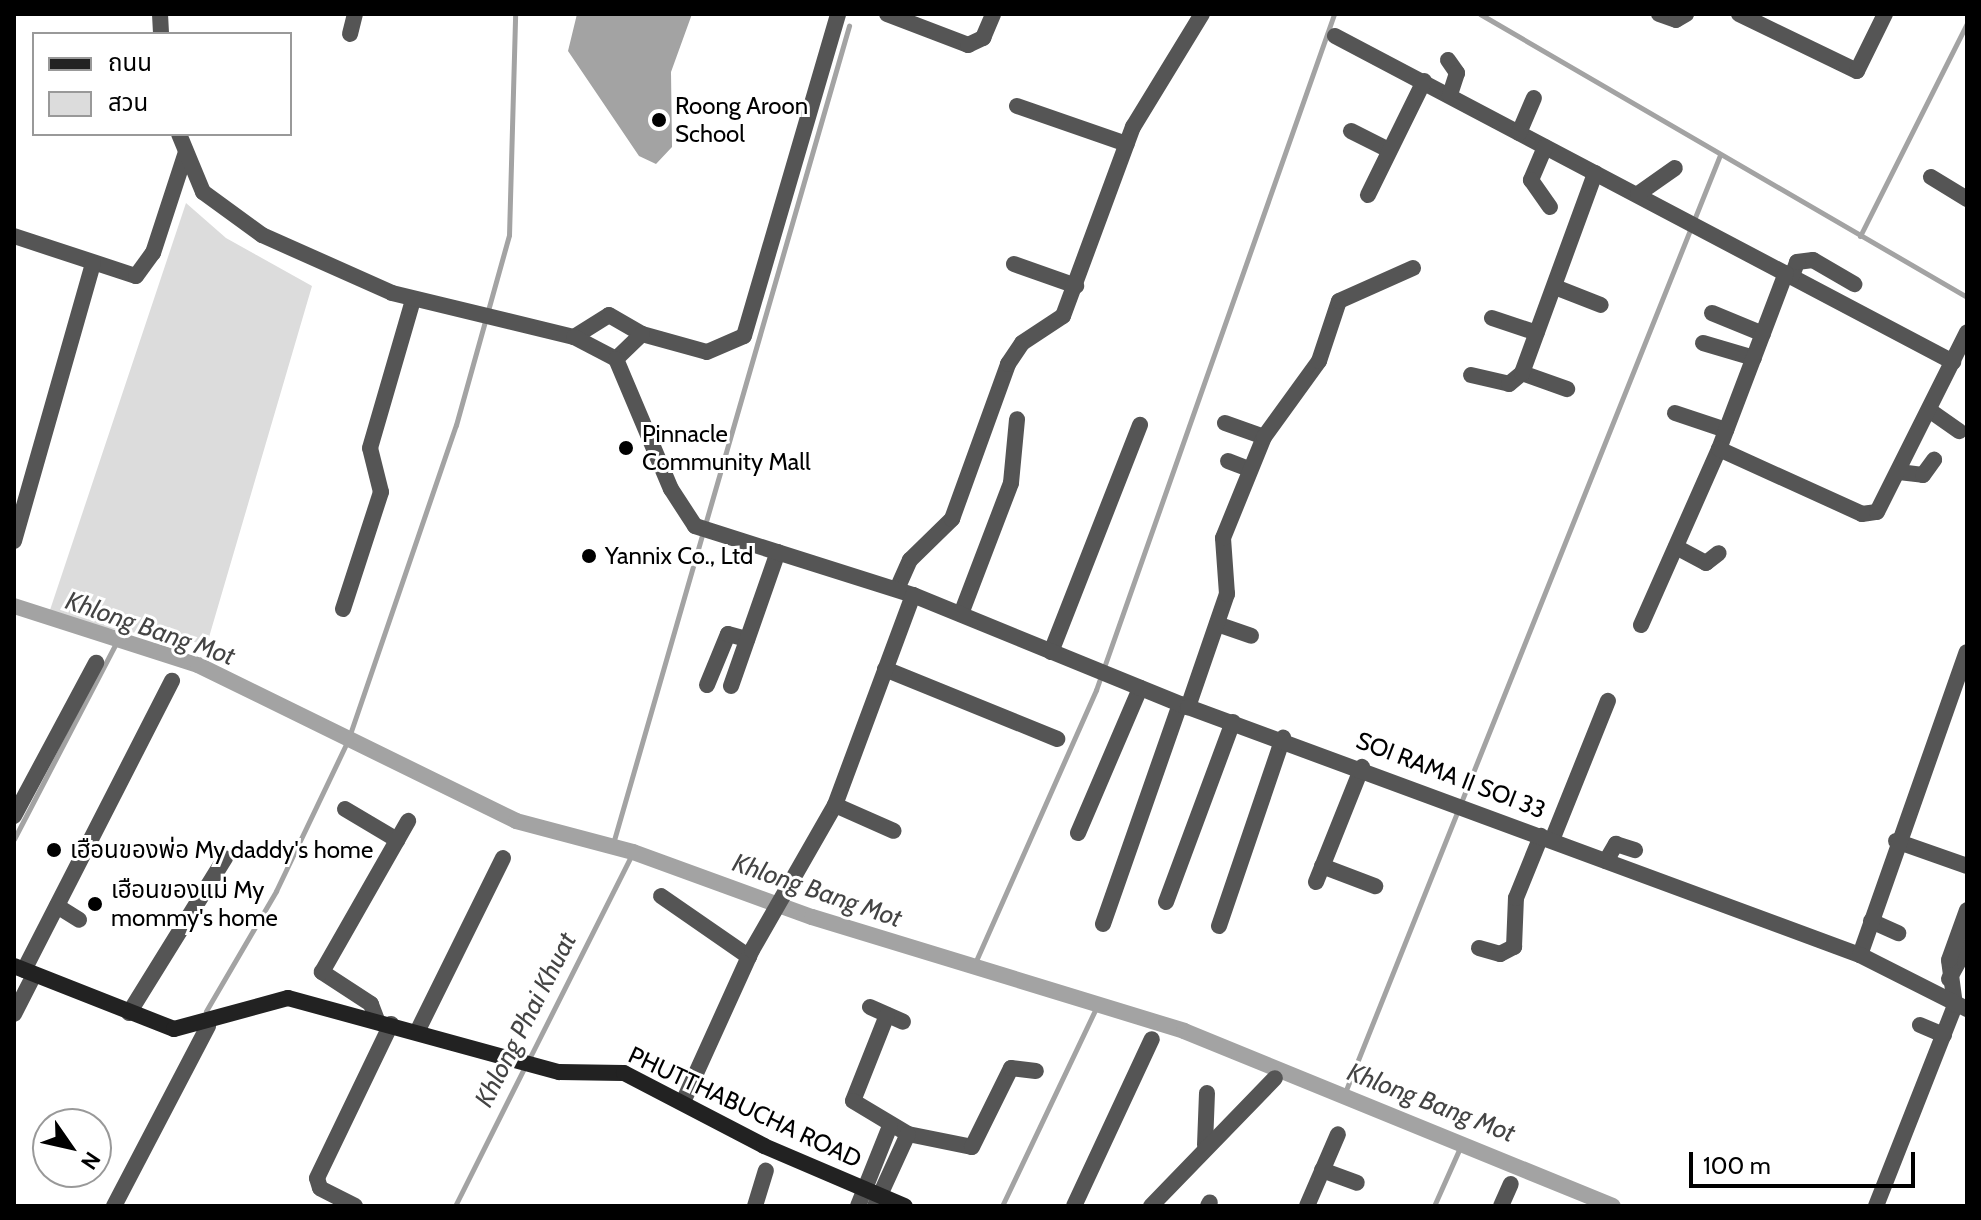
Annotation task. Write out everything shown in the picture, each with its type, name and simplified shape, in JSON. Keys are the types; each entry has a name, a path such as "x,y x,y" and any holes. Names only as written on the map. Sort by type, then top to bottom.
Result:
{"main road":[{"name":"PHUTTHABUCHA ROAD","path":"24,970 174,1029 208,1026 248,1005 288,998 559,1072 624,1073 873,1196 905,1206"}],"street":[{"path":"350,34 355,14"},
{"path":"574,337 609,315 642,334 707,352 744,336 838,14"},
{"path":"887,14 925,21 978,45 993,14"},
{"path":"683,1102 750,954 814,848 835,805 885,669 898,590 910,560 952,519 1008,364 1022,343 1053,329 1076,286 1127,144 1202,14"},
{"path":"1659,14 1676,20 1686,14"},
{"path":"1739,14 1857,71 1885,14"},
{"path":"1335,36 1953,362"},
{"path":"1448,60 1457,73 1450,95"},
{"path":"1368,195 1424,81"},
{"path":"1519,133 1534,98"},
{"path":"1017,106 1127,144"},
{"path":"1351,131 1389,150"},
{"path":"180,136 203,192 233,219 413,300 574,337 616,359 642,334"},
{"path":"1545,147 1531,180 1550,207"},
{"path":"14,236 93,264 141,273 186,152"},
{"path":"1638,194 1675,168"},
{"path":"1471,375 1509,384 1522,373 1595,173"},
{"path":"1931,177 1967,199"},
{"path":"1641,625 1719,449 1789,274 1797,262 1813,260 1854,284"},
{"path":"14,541 93,264"},
{"path":"1014,264 1076,286"},
{"path":"1103,924 1227,594 1223,538 1264,437 1319,361 1339,301 1413,268"},
{"path":"1555,287 1601,305"},
{"path":"343,609 381,492 370,448 413,300"},
{"path":"1712,313 1763,334"},
{"path":"1492,318 1537,333"},
{"path":"1719,449 1862,514 1882,506 1965,342"},
{"path":"1703,343 1754,358"},
{"name":"SOI RAMA II SOI 33","path":"616,359 671,489 695,526 898,590 1184,705 1362,767 1860,955 1961,1007"},
{"path":"1522,373 1567,389"},
{"path":"1929,410 1959,431"},
{"path":"1675,413 1726,430"},
{"path":"961,614 1011,483 1017,419"},
{"path":"1225,423 1264,437"},
{"path":"1051,652 1140,425"},
{"path":"1899,472 1923,475 1934,460"},
{"path":"1228,461 1249,469"},
{"path":"1676,547 1706,563 1719,553"},
{"path":"731,686 778,552"},
{"path":"1217,624 1251,636"},
{"path":"707,685 728,634 747,639"},
{"path":"1860,955 1896,841 1967,652"},
{"path":"14,816 96,663"},
{"path":"885,669 1057,739"},
{"path":"14,1014 24,970 172,681"},
{"path":"1078,833 1140,688"},
{"path":"1479,948 1500,954 1514,947 1516,898 1547,838 1608,701"},
{"path":"1166,902 1233,722"},
{"path":"1219,926 1283,738"},
{"path":"1316,882 1362,767"},
{"path":"835,805 894,831"},
{"path":"345,809 397,840"},
{"path":"355,1206 320,1188 317,1178 384,1022 371,1004 322,972 408,821"},
{"path":"1896,841 1967,866"},
{"path":"1606,861 1616,844 1635,850"},
{"path":"129,1013 225,858"},
{"path":"417,1032 503,858"},
{"path":"1322,866 1375,886"},
{"path":"661,896 750,954"},
{"path":"57,906 79,920"},
{"path":"1876,1206 1944,1035 1961,1007 1949,979 1967,910"},
{"path":"1871,921 1898,933"},
{"path":"1949,979 1967,947"},
{"path":"870,1007 895,1019 852,1097 858,1109 908,1134 972,1147 1011,1068 1036,1071"},
{"path":"1920,1025 1944,1035"},
{"path":"114,1206 208,1026"},
{"path":"1074,1206 1152,1039"},
{"path":"1151,1206 1205,1145 1275,1078"},
{"path":"1205,1145 1207,1093"},
{"path":"873,1196 890,1126"},
{"path":"858,1206 873,1196 908,1134"},
{"path":"1307,1206 1338,1134"},
{"path":"1322,1170 1357,1183"},
{"path":"755,1206 766,1171"},
{"path":"1501,1206 1511,1184"}],"green space":[{"path":"186,203 226,238 312,286 207,644 47,619"}],"shaded area":[{"path":"577,14 692,14 671,72 672,147 656,164 639,156 568,51"}],"waterway":[{"path":"206,1011 276,891 348,740 456,425 509,235 515,14"},
{"path":"975,963 1096,690 1334,14"},
{"path":"1480,14 1967,297"},
{"path":"1860,236 1967,23"},
{"path":"612,847 849,26"},
{"path":"1344,1095 1720,155"},
{"name":"Khlong Bang Mot","path":"14,606 198,665 516,821 633,852 812,917 1184,1031 1613,1206"},
{"path":"14,839 116,643"},
{"name":"Khlong Phai Khuat","path":"529,1059 633,852"},
{"path":"1002,1206 1099,1002"},
{"name":"Khlong Phai Khuat","path":"455,1206 524,1068"},
{"path":"1434,1206 1463,1141"}],"place":[{"name":"Roong Aroon School","path":"659,120"},
{"name":"Pinnacle Community Mall","path":"626,448"},
{"name":"Yannix Co., Ltd","path":"589,556"},
{"name":"เฮือนของพ่อ My daddy's home","path":"54,850"},
{"name":"เฮือนของแม่ My mommy's home","path":"95,904"}]}
